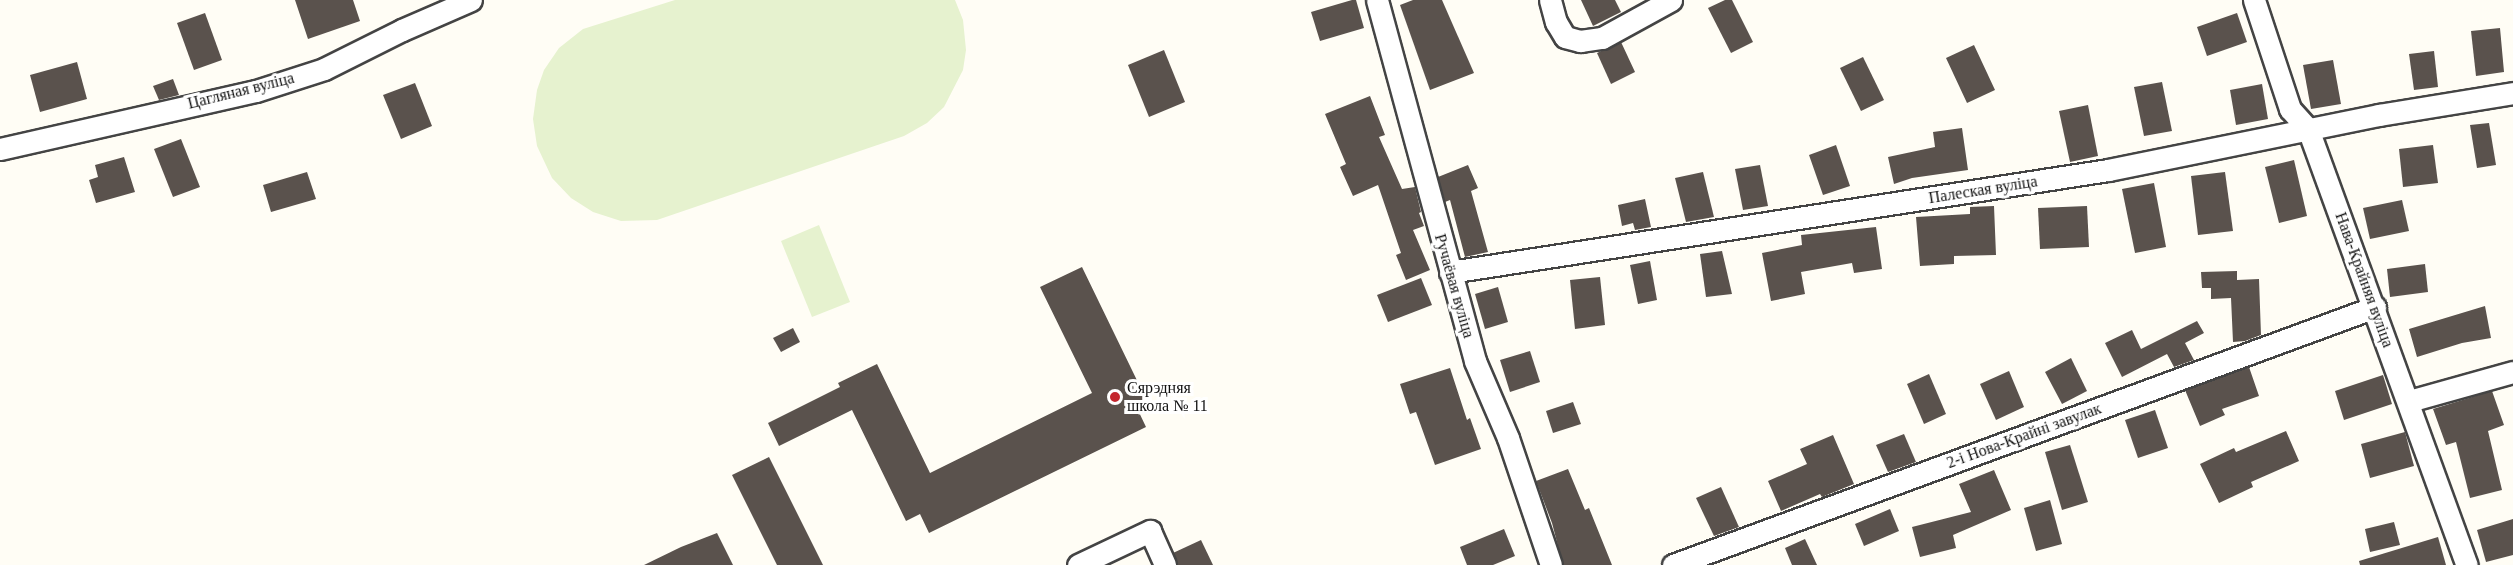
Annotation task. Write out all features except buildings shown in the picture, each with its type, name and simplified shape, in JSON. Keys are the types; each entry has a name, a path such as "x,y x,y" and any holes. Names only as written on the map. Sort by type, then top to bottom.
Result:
{"street":[{"name":"Цагляная вуліца","path":"0,149 256,91 324,69 402,30 471,0"},
{"name":"Ручаёвая вуліца","path":"1377,0 1475,361 1508,438 1551,565"},
{"path":"1551,0 1556,22 1565,37 1580,41 1602,38 1671,0"},
{"name":"Нава-Крайняя вуліца","path":"2254,0 2290,109 2308,129 2375,307 2467,565"},
{"name":"Палеская вуліца","path":"1450,272 2108,170 2308,129 2513,93"},
{"name":"2-і Нова-Крайні завулак","path":"1673,565 2375,307"},
{"path":"2409,401 2513,372"},
{"path":"1078,565 1150,531 1165,565"}],"green space":[{"path":"675,0 955,0 963,20 966,50 963,70 944,107 927,123 904,136 657,220 621,221 593,212 571,198 552,178 537,146 533,119 537,90 544,70 559,48 583,29"},
{"path":"819,225 850,302 812,317 781,241"}],"place":[{"name":"Сярэдняя школа № 11","path":"1115,397"}]}
